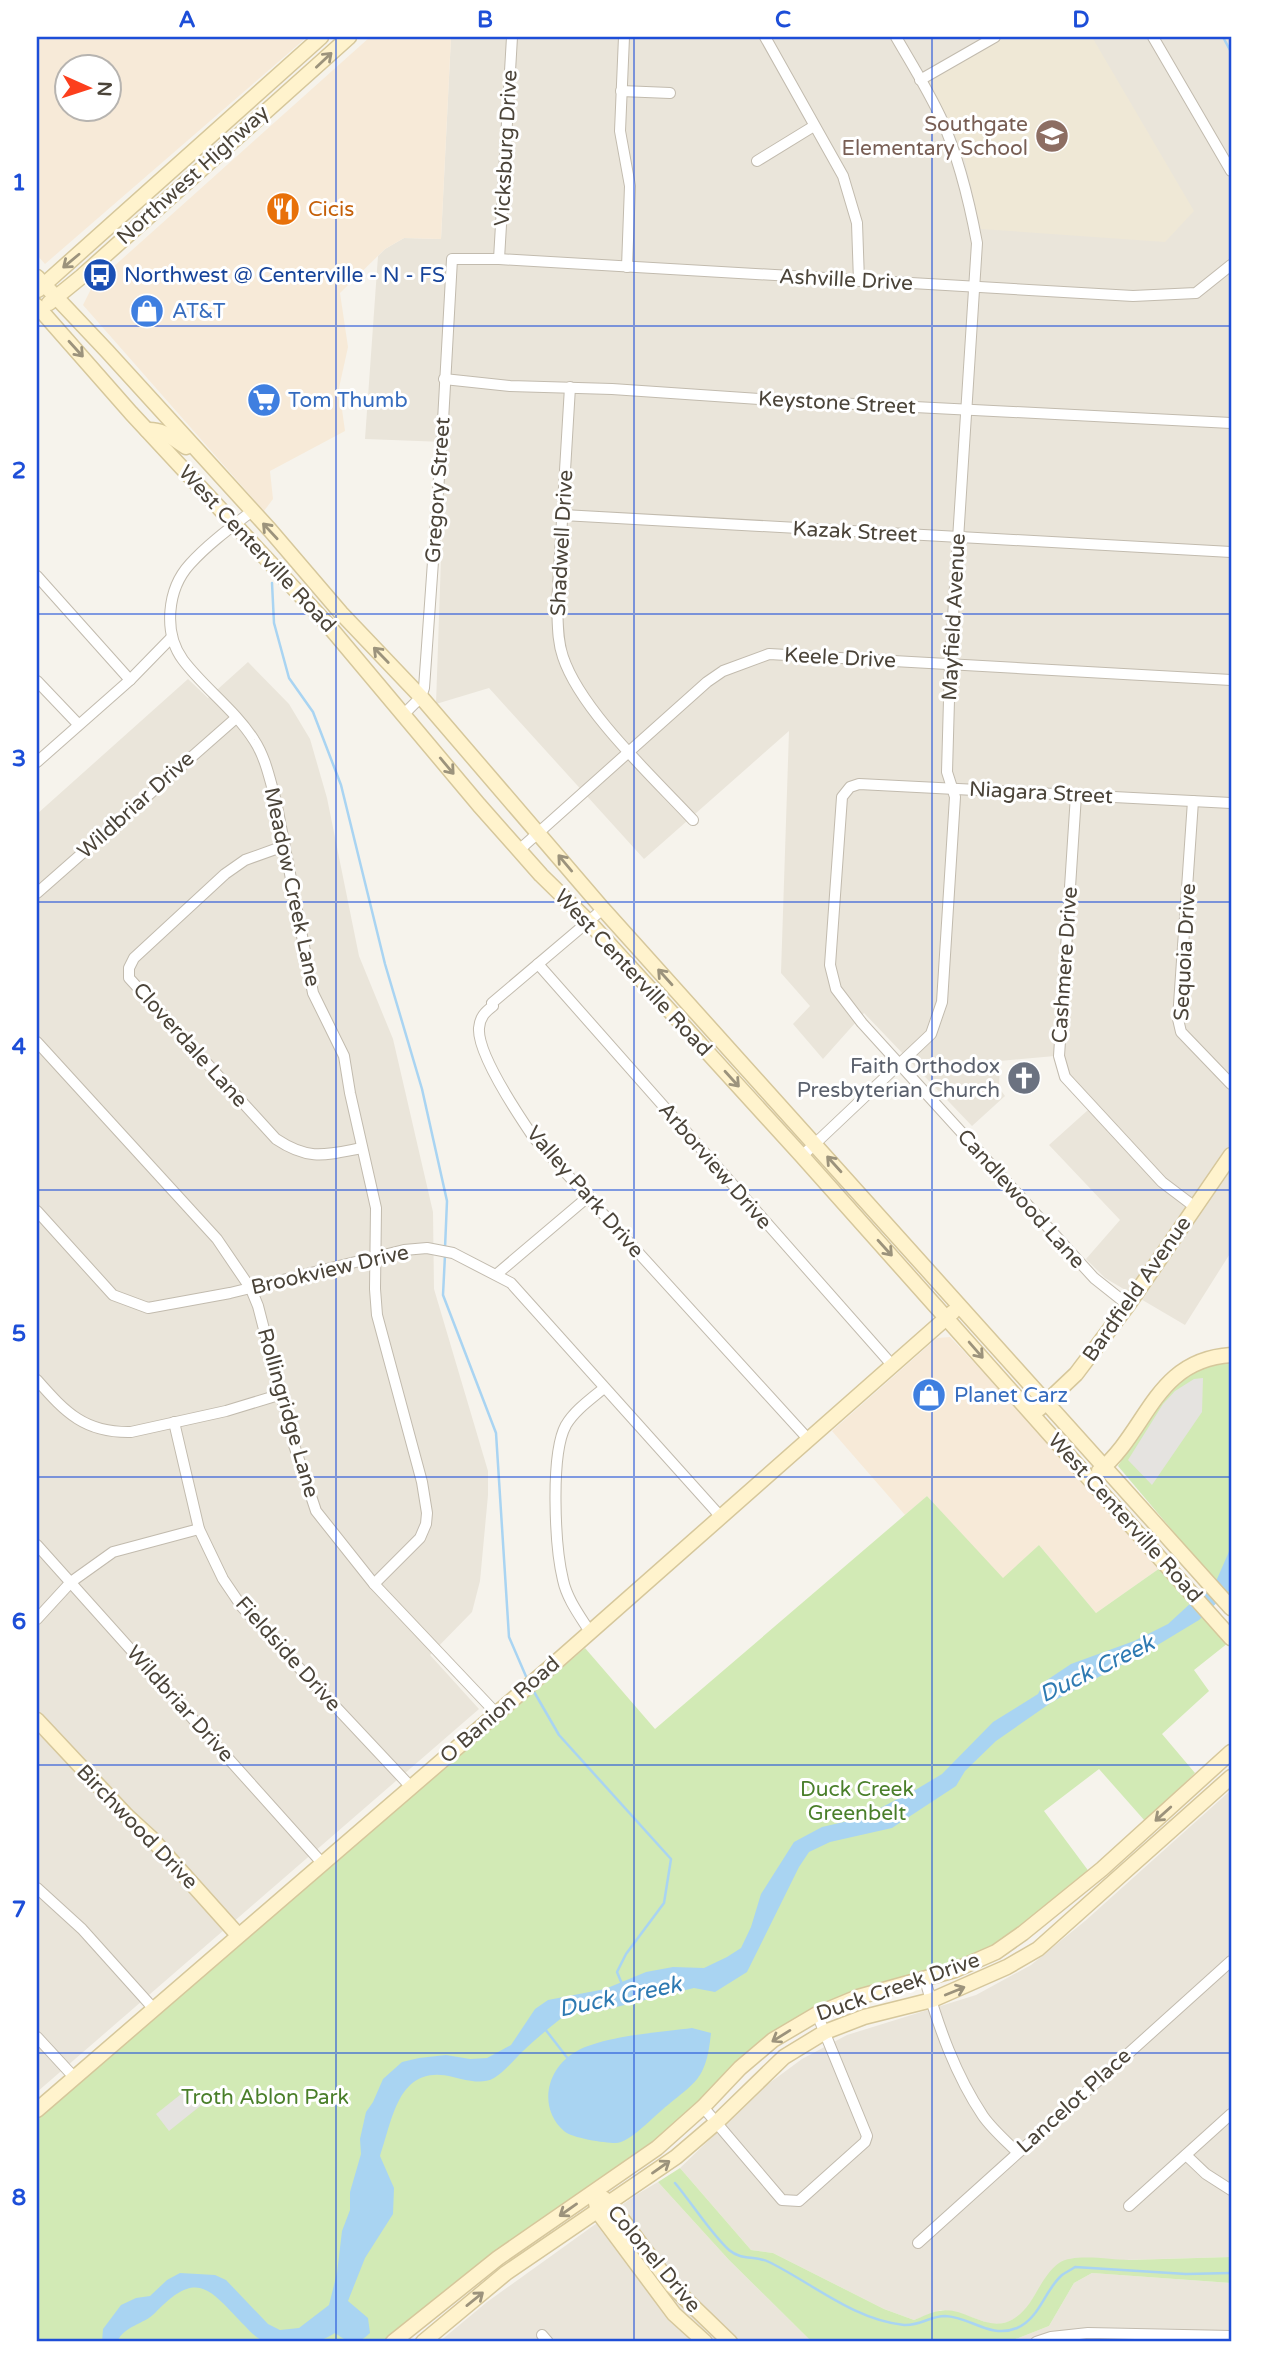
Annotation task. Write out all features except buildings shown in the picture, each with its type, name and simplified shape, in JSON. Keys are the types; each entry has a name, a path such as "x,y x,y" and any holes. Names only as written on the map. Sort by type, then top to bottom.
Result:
{"main road":[{"name":"Northwest Highway","path":"39,284 186,160 281,70 321,37"},
{"name":"Northwest Highway","path":"38,309 57,297 349,37"},
{"path":"281,70 299,84"},
{"path":"186,160 196,173"},
{"name":"West Centerville Road","path":"39,284 57,297 341,613 421,697 603,909 1231,1608"},
{"name":"West Centerville Road","path":"38,309 328,625 519,850 589,922 948,1317 1228,1635"},
{"path":"131,413 160,418 166,416"},
{"path":"147,430 167,433 200,454"},
{"path":"328,625 341,613"},
{"name":"Bardfield Avenue","path":"1033,1414 1076,1376 1231,1155"},
{"name":"O Banion Road","path":"37,2110 513,1700 960,1307"},
{"path":"1090,1478 1112,1460 1153,1400 1180,1372 1191,1365 1231,1355"},
{"name":"Birchwood Drive","path":"37,1720 151,1838 238,1935"},
{"name":"Duck Creek Drive","path":"393,2342 498,2258 657,2148 773,2040 817,2014 858,1997 955,1970 996,1952 1023,1933 1102,1869 1231,1752"},
{"name":"Duck Creek Drive","path":"423,2342 506,2273 676,2157 717,2122 784,2057 825,2032 864,2017 932,2000 1007,1967 1038,1949 1231,1777"},
{"path":"1192,1787 1205,1801"},
{"path":"1102,1869 1113,1882"},
{"name":"Colonel Drive","path":"594,2192 674,2314 705,2342"},
{"name":"Colonel Drive","path":"604,2207 672,2286 730,2342"}],"street":[{"name":"Vicksburg Drive","path":"499,260 512,37"},
{"path":"624,37 620,131 630,186 627,267"},
{"path":"765,37 843,176 853,205 860,242 859,281"},
{"name":"Mayfield Avenue","path":"802,1156 930,1034 942,1002 954,811 953,788 947,772 950,664 976,243 970,205 953,145 940,115 896,37"},
{"path":"920,80 995,37"},
{"path":"1153,37 1231,171"},
{"path":"621,91 670,93"},
{"path":"757,161 814,127"},
{"name":"Ashville Drive","path":"452,259 1133,296 1196,293 1231,265"},
{"name":"Gregory Street","path":"421,697 431,599 452,259"},
{"name":"Keystone Street","path":"444,379 510,386 1231,423"},
{"name":"Shadwell Drive","path":"570,387 557,604 558,638 563,658 577,687 608,728 693,820"},
{"path":"37,762 130,680 172,637 170,615 173,596 181,577 189,565 251,512"},
{"name":"Kazak Street","path":"563,515 1231,552"},
{"path":"37,576 130,680"},
{"name":"Meadow Creek Lane","path":"172,637 182,659 255,741 267,770 313,993 344,1056 376,1208 377,1315 422,1482 427,1513 420,1538 374,1584"},
{"name":"Keele Drive","path":"519,850 723,670 769,654 1231,680"},
{"path":"37,681 78,724"},
{"path":"404,714 421,697"},
{"name":"Wildbriar Drive","path":"37,893 236,718"},
{"name":"Niagara Street","path":"850,787 859,784 1231,803"},
{"name":"Candlewood Lane","path":"850,787 842,797 839,813 831,977 835,989 862,1023 1094,1278 1128,1305"},
{"name":"Cashmere Drive","path":"1076,794 1059,1056 1065,1077 1162,1182 1195,1207"},
{"name":"Sequoia Drive","path":"1193,801 1178,1019 1181,1032 1231,1084"},
{"name":"Cloverdale Lane","path":"284,846 245,860 225,874 134,958 129,968 129,978 276,1139 294,1151 308,1154 327,1155 362,1147"},
{"name":"Valley Park Drive","path":"603,909 492,1003 493,1006 482,1015 478,1029 481,1042 515,1111 534,1138 809,1440"},
{"name":"Arborview Drive","path":"538,964 893,1366"},
{"name":"Rollingridge Lane","path":"37,1042 217,1239 251,1289 293,1441 316,1511 374,1584 496,1713"},
{"path":"497,1274 589,1196"},
{"name":"Brookview Drive","path":"37,1211 113,1295 148,1308 171,1306 251,1289 404,1251 427,1248 453,1253 511,1283 721,1517"},
{"path":"37,1380 61,1407 82,1423 102,1430 131,1432 226,1411 282,1394"},
{"path":"590,1632 563,1581 558,1545 556,1462 559,1442 566,1425 604,1388"},
{"name":"Fieldside Drive","path":"174,1422 199,1529 223,1579 242,1607 411,1787"},
{"path":"37,1619 71,1582 113,1552 199,1529"},
{"name":"Wildbriar Drive","path":"37,1545 322,1863"},
{"path":"37,1888 82,1929 153,2008"},
{"name":"Lancelot Place","path":"918,2243 1231,1961"},
{"path":"925,1980 955,2068 967,2091 984,2117 1017,2152"},
{"path":"703,2107 782,2200 799,2201 865,2142 867,2136 817,2014"},
{"path":"37,2037 74,2076"},
{"path":"1129,2206 1231,2114"},
{"path":"1186,2155 1206,2174 1231,2190"},
{"path":"1036,2342 1051,2337 1088,2333 1231,2336"}],"shaded area":[{"path":"37,37 307,37 45,264 37,255"},
{"path":"370,37 451,37 441,239 404,238 385,249 340,293 348,347 339,388 345,431 270,471 273,499 264,511 83,305 93,285"},
{"path":"451,37 1231,37 1231,1252 1185,1325 1105,1278 1086,1259 1120,1220 1049,1145 1088,1110 1064,1082 1055,1056 1000,1061 999,1088 1005,1096 972,1126 864,1013 823,1059 793,1024 810,1006 781,973 789,731 644,859 489,688 436,704 445,442 365,439 378,256 404,238 441,239"},
{"name":"Southgate Elementary School","path":"1005,37 1092,37 1194,211 1165,242 981,229 964,156 947,116 928,82"},
{"path":"248,662 289,704 310,739 327,798 359,956 393,1039 433,1212 434,1289 488,1471 488,1495 480,1581 472,1612 430,1655 479,1709 37,2092 37,814 188,679 208,698"},
{"path":"950,1337 1160,1568 1096,1613 1039,1545 1003,1579 927,1496 905,1515 832,1431 937,1338"},
{"path":"1203,1378 1202,1412 1152,1485 1128,1460 1163,1404 1175,1391 1194,1379"},
{"path":"1231,1790 1231,2257 1124,2260 1077,2258 1044,2281 1023,2314 1008,2322 994,2325 956,2312 941,2310 914,2320 884,2309 773,2253 751,2250 680,2168 764,2087 802,2059 847,2035 976,1995 1031,1965 1085,1921"},
{"path":"190,2087 204,2103 169,2131 156,2114"},
{"path":"658,2182 729,2260 812,2342 439,2342 487,2302"},
{"path":"1092,2273 1231,2283 1231,2342 1008,2342 1049,2326 1074,2283"}],"green space":[{"path":"1221,1362 1231,1362 1231,1600 1118,1466 1162,1396 1194,1372"},
{"name":"Duck Creek Greenbelt","path":"927,1496 1003,1578 1039,1545 1096,1613 1160,1568 1228,1643 1194,1670 1209,1691 1162,1734 1195,1773 1145,1821 1099,1769 1044,1811 1090,1873 1005,1942 956,1967 815,2013 654,2143 493,2254 383,2342 37,2342 37,2119 585,1648 655,1729"},
{"path":"680,2168 751,2250 773,2253 884,2309 914,2320 933,2312 948,2310 990,2323 1007,2322 1023,2311 1045,2278 1059,2263 1074,2258 1129,2260 1231,2257 1231,2283 1092,2273 1074,2283 1049,2326 1008,2342 812,2342 729,2260 658,2182"}],"water":[{"name":"Duck Creek","path":"1231,1547 1231,1589 1199,1620 1052,1702 996,1741 965,1771 956,1786 892,1828 830,1842 809,1852 747,1972 715,1992 694,1988 600,2011 576,2007 494,2078 479,2082 435,2075 420,2078 409,2086 394,2111 380,2156 394,2188 393,2214 365,2258 348,2301 368,2318 370,2333 365,2337 353,2342 335,2333 315,2341 266,2342 252,2333 212,2294 193,2288 170,2299 150,2317 120,2336 117,2342 102,2342 103,2329 121,2305 136,2298 150,2296 167,2280 180,2273 215,2275 226,2280 268,2324 280,2330 299,2328 329,2305 337,2273 342,2231 350,2210 350,2192 361,2154 360,2139 366,2112 383,2079 402,2062 446,2055 470,2059 487,2058 511,2045 535,2009 548,2000 605,1989 646,1972 673,1967 704,1968 727,1957 741,1948 761,1894 794,1842 822,1827 861,1818 917,1789 942,1774 993,1722 1038,1694 1044,1682 1071,1664 1134,1641 1168,1624 1217,1579"},
{"path":"692,2028 711,2033 702,2071 691,2086 633,2135 615,2143 596,2141 568,2134 556,2121 550,2111 549,2088 559,2067 577,2051 617,2038"}],"waterway":[{"path":"1223,37 1231,52"},
{"path":"272,583 274,623 289,678 313,712 341,785 385,964 422,1089 447,1201 445,1248"},
{"path":"445,1255 443,1295 496,1433 509,1637 528,1681"},
{"name":"Duck Creek","path":"533,1690 559,1735 671,1859 664,1903 626,1954 617,1972 622,1984"},
{"path":"545,2029 569,2060"},
{"path":"675,2183 729,2250 744,2257 769,2262 834,2300 868,2316 904,2325 945,2316 998,2331 1017,2328 1025,2324 1037,2311 1056,2281 1075,2267 1186,2274 1231,2273"}],"place":[{"name":"Southgate Elementary School","path":"1052,136"},
{"name":"Cicis","path":"283,209"},
{"name":"Northwest @ Centerville - N - FS","path":"100,275"},
{"name":"AT&T","path":"147,311"},
{"name":"Tom Thumb","path":"264,400"},
{"name":"Faith Orthodox Presbyterian Church","path":"1024,1078"},
{"name":"Planet Carz","path":"929,1395"}],"park label":[{"name":"Troth Ablon Park","path":"265,2097"}]}
